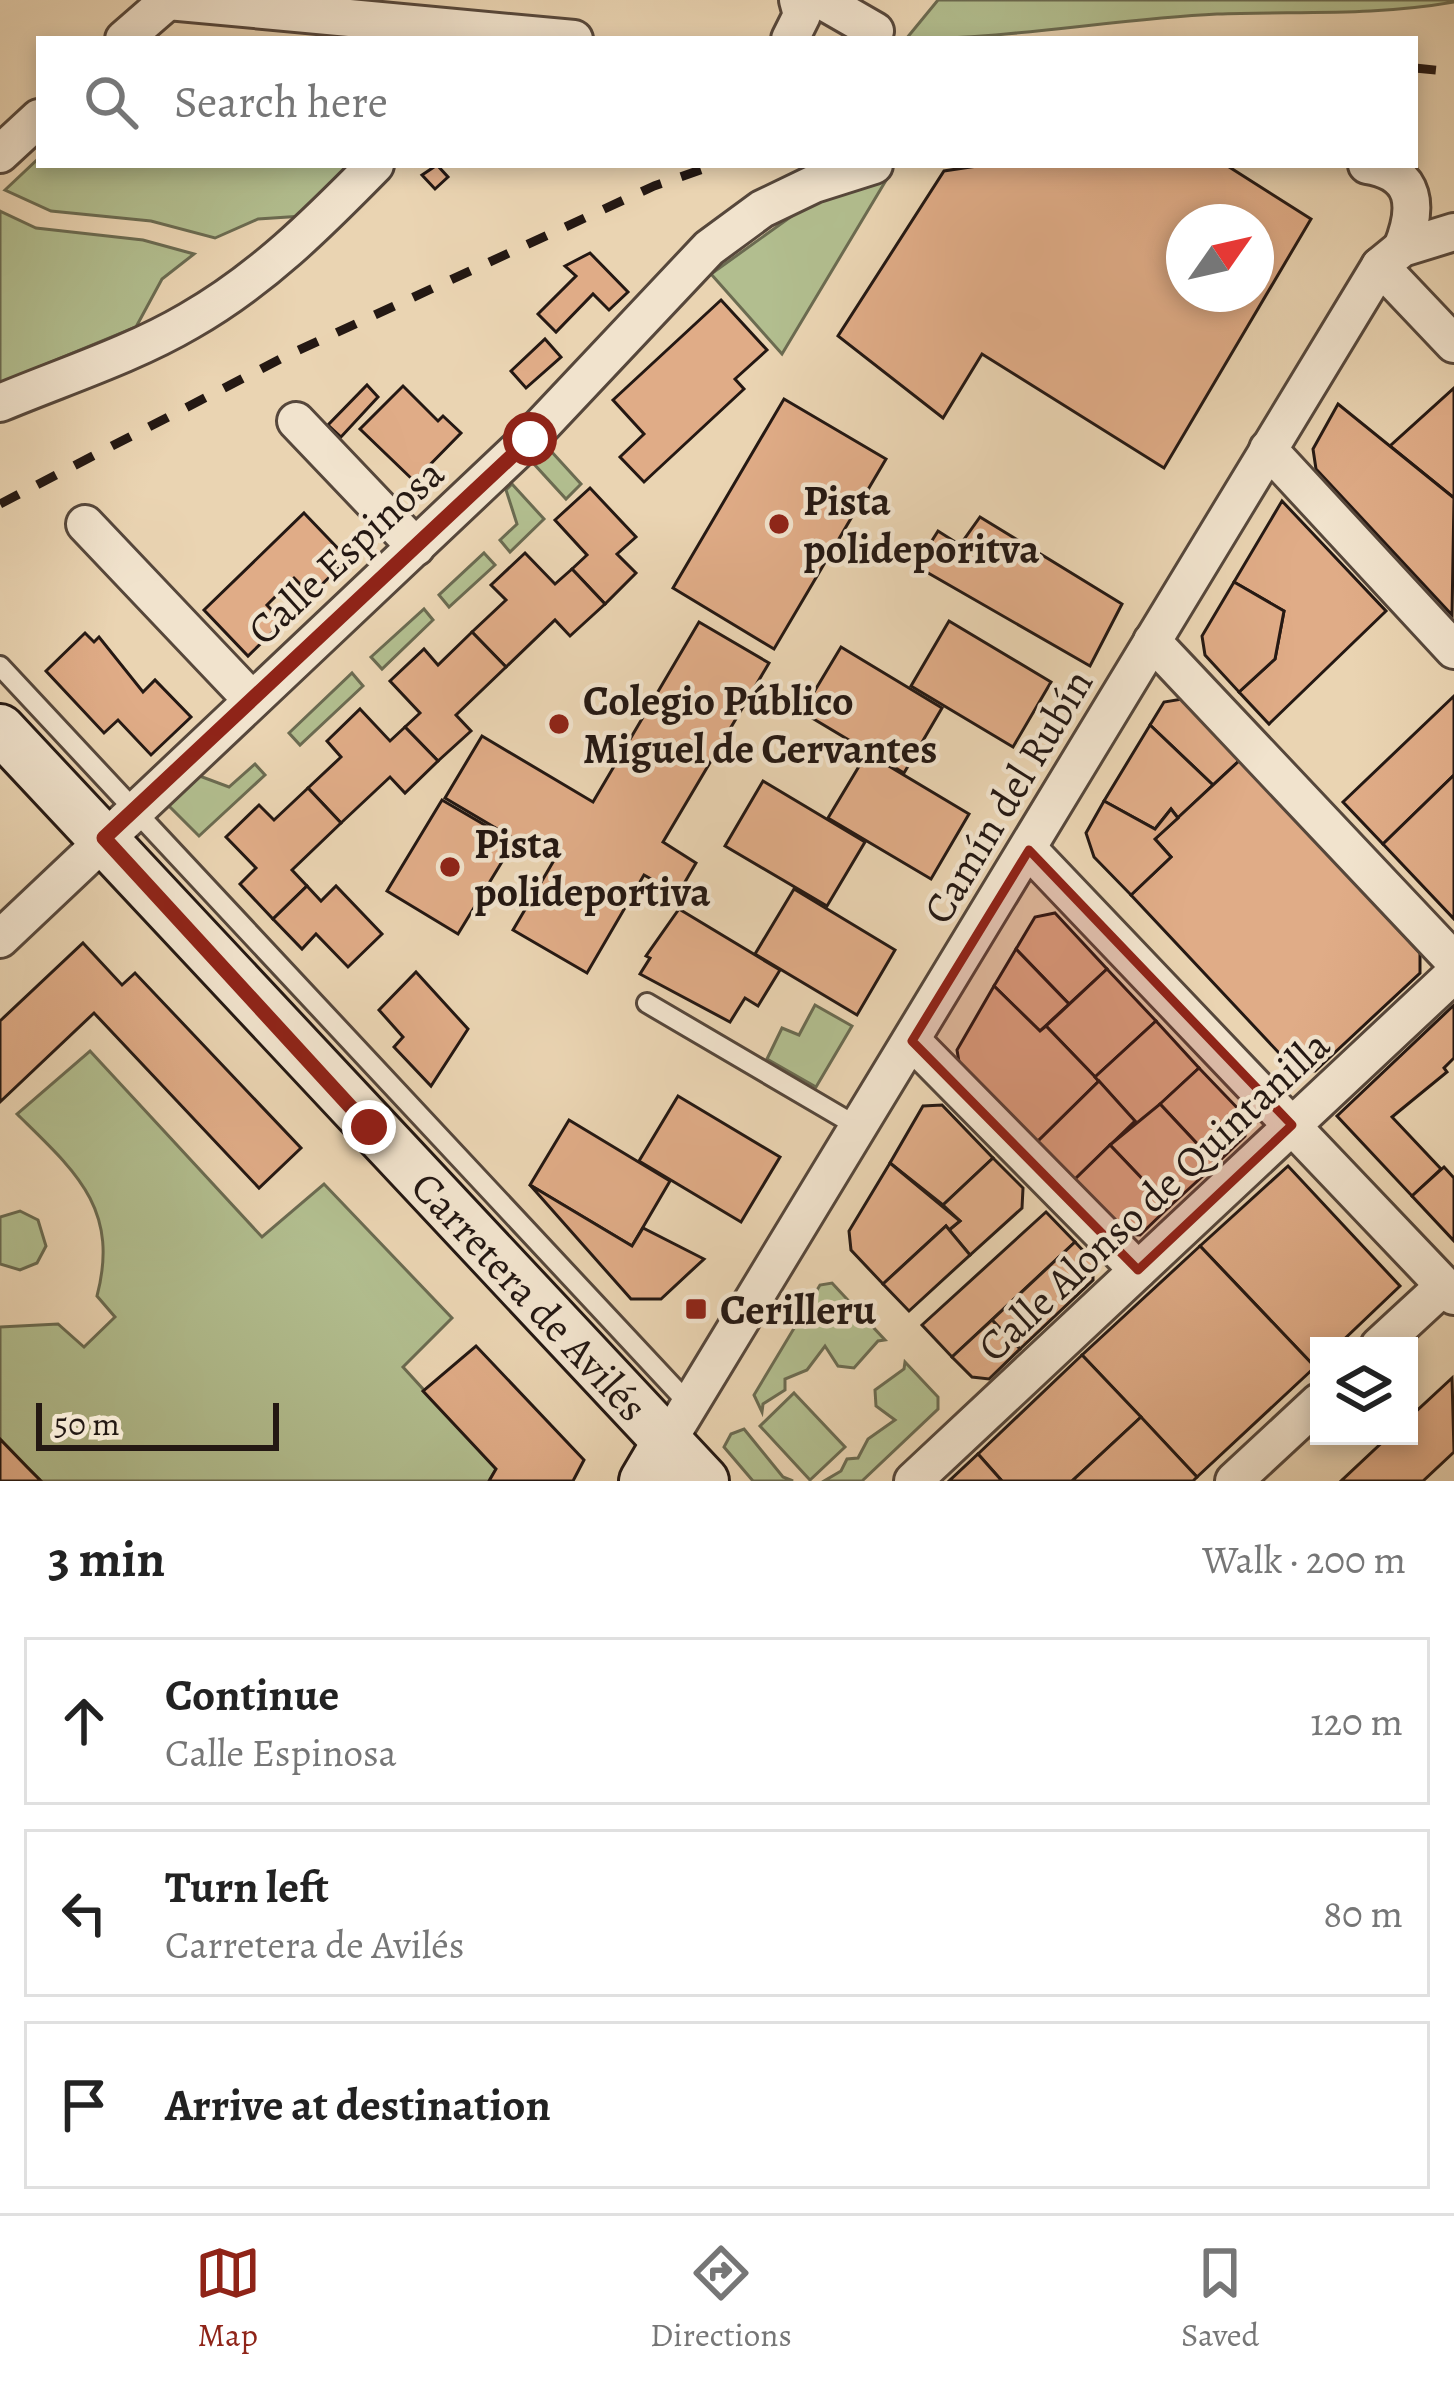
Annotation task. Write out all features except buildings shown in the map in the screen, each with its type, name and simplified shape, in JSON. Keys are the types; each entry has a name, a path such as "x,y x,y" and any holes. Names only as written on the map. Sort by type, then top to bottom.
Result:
{"street":[{"path":"127,36 168,0 272,7 504,35"},
{"path":"792,36 802,15 798,0"},
{"path":"821,0 873,23"},
{"path":"0,154 36,121"},
{"path":"0,403 201,314 303,238 372,168"},
{"name":"Calle Espinosa","path":"0,939 416,547 709,248 762,209 814,184 865,168"},
{"path":"1374,168 1402,179 1414,196 1415,215 1391,257"},
{"path":"1391,257 1454,232"},
{"path":"1391,257 1454,344"},
{"name":"Camín del Rubín","path":"667,1442 1030,850 1268,449 1391,257"},
{"path":"296,422 416,547"},
{"path":"1268,449 1454,650"},
{"path":"85,524 252,700"},
{"path":"1152,641 1454,961"},
{"name":"Carretera de Avilés","path":"0,729 119,824 704,1481"},
{"path":"1030,850 1449,1291 1390,1337"},
{"name":"Calle Alonso de Quintanilla","path":"913,1481 1454,974"},
{"path":"912,1040 1138,1270"},
{"path":"1234,1481 1310,1410"}],"lane":[{"path":"0,666 119,824"},
{"path":"647,1003 860,1128"}],"highlighted area":[{"path":"1029,850 1292,1125 1138,1270 912,1041"}],"green space":[{"path":"938,0 1454,0 1365,11 1217,14 984,36 908,36"},
{"path":"36,161 36,168 348,168 303,216 258,219 215,238 151,221 51,211 5,190"},
{"path":"888,177 782,354 711,274 810,203"},
{"path":"0,211 36,228 143,240 194,254 162,279 136,327 0,383"},
{"path":"550,450 581,484 566,499 534,464"},
{"path":"512,484 544,519 510,552 500,540 517,524 506,490"},
{"path":"484,553 495,565 449,607 439,595"},
{"path":"424,609 433,620 382,669 371,657"},
{"path":"352,673 363,686 300,745 289,733"},
{"path":"255,764 265,775 199,836 166,803 197,775 229,787"},
{"path":"815,1005 852,1026 816,1087 767,1059 782,1028 799,1035"},
{"path":"90,1051 262,1237 324,1184 452,1318 403,1367 496,1469 489,1481 41,1481 0,1439 0,1327 58,1324 84,1347 115,1317 97,1296 102,1238 87,1193 17,1114"},
{"path":"20,1211 38,1220 46,1246 37,1263 20,1270 0,1264 0,1217"},
{"path":"832,1283 885,1340 878,1341 854,1368 838,1366 825,1346 807,1370 785,1379 785,1390 763,1404 762,1412 754,1395 820,1285"},
{"path":"905,1362 938,1397 938,1409 862,1481 824,1481 841,1471 847,1459 858,1458 868,1439 895,1420 876,1406 875,1390 904,1369"},
{"path":"794,1393 845,1447 810,1480 760,1426"},
{"path":"744,1429 783,1477 793,1481 753,1481 724,1447 731,1434"}],"railway":[{"path":"1418,68 1454,72"},
{"path":"0,504 286,356 654,186 706,168"}],"place":[{"name":"Pista polideporitva","path":"779,524"},
{"name":"Colegio Público Miguel de Cervantes","path":"559,724"},
{"name":"Pista polideportiva","path":"450,867"},
{"name":"Cerilleru","path":"696,1309"}],"route":[{"path":"369,1127 104,838 530,439"}]}
